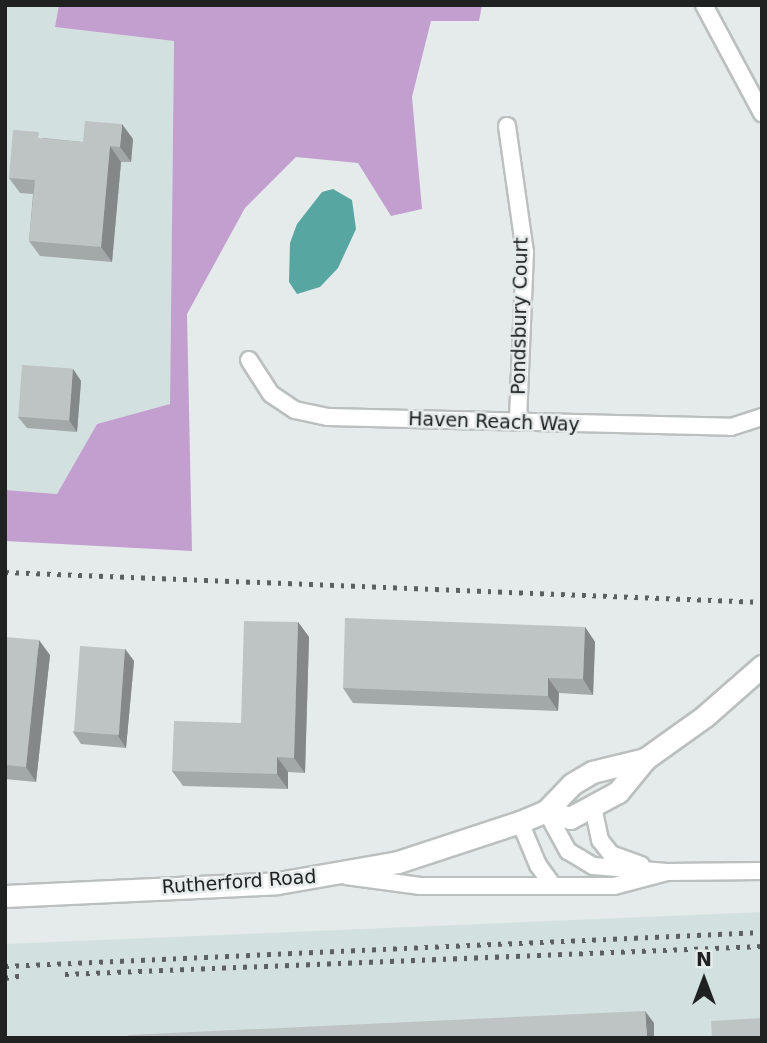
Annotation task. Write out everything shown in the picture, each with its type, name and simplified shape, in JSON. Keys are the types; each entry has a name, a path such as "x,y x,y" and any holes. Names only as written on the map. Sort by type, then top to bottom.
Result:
{"street":[{"path":"704,5 762,113"},
{"name":"Pondsbury Court","path":"507,126 525,252 518,422"},
{"name":"Haven Reach Way","path":"249,360 271,394 295,410 328,417 731,427 762,416"},
{"name":"Rutherford Road","path":"546,811 570,818 618,792 645,759 762,666"},
{"name":"Rutherford Road","path":"5,896 278,883 333,874 447,848 520,822 546,811 572,784 593,772 645,759"},
{"path":"593,807 600,840 611,854 667,872"},
{"path":"546,811 576,859 605,868 667,872 762,871"},
{"path":"520,822 538,865 553,886"},
{"path":"333,874 420,886 614,886 667,872"}],"shaded area":[{"path":"5,5 59,5 55,27 174,41 170,404 97,424 57,494 5,490"},
{"path":"59,5 482,5 479,21 431,21 412,97 422,209 391,216 358,163 296,157 245,208 187,314 192,551 5,541 5,490 57,494 97,424 170,404 174,41 55,27"},
{"path":"762,912 762,1038 5,1038 5,944"}],"water":[{"path":"333,189 352,200 356,229 338,268 320,287 297,294 289,282 290,243 297,224 322,192"}],"building":[{"path":"85,121 122,124 120,147 110,146 101,247 29,241 35,180 9,178 13,130 39,132 38,138 83,142"},
{"path":"22,365 73,369 69,420 18,417"},
{"path":"345,618 585,627 583,679 548,678 548,696 343,688"},
{"path":"244,621 298,622 294,758 277,757 277,774 172,771 174,721 241,723"},
{"path":"5,637 39,640 26,767 5,765"},
{"path":"80,646 125,649 119,735 74,732"},
{"path":"645,1011 647,1038 128,1038 128,1035"},
{"path":"762,1018 762,1038 712,1038 711,1021"}],"railway":[{"path":"5,572 762,602"},
{"path":"5,966 762,932"},
{"path":"65,974 762,946"},
{"path":"5,978 24,975"}]}
